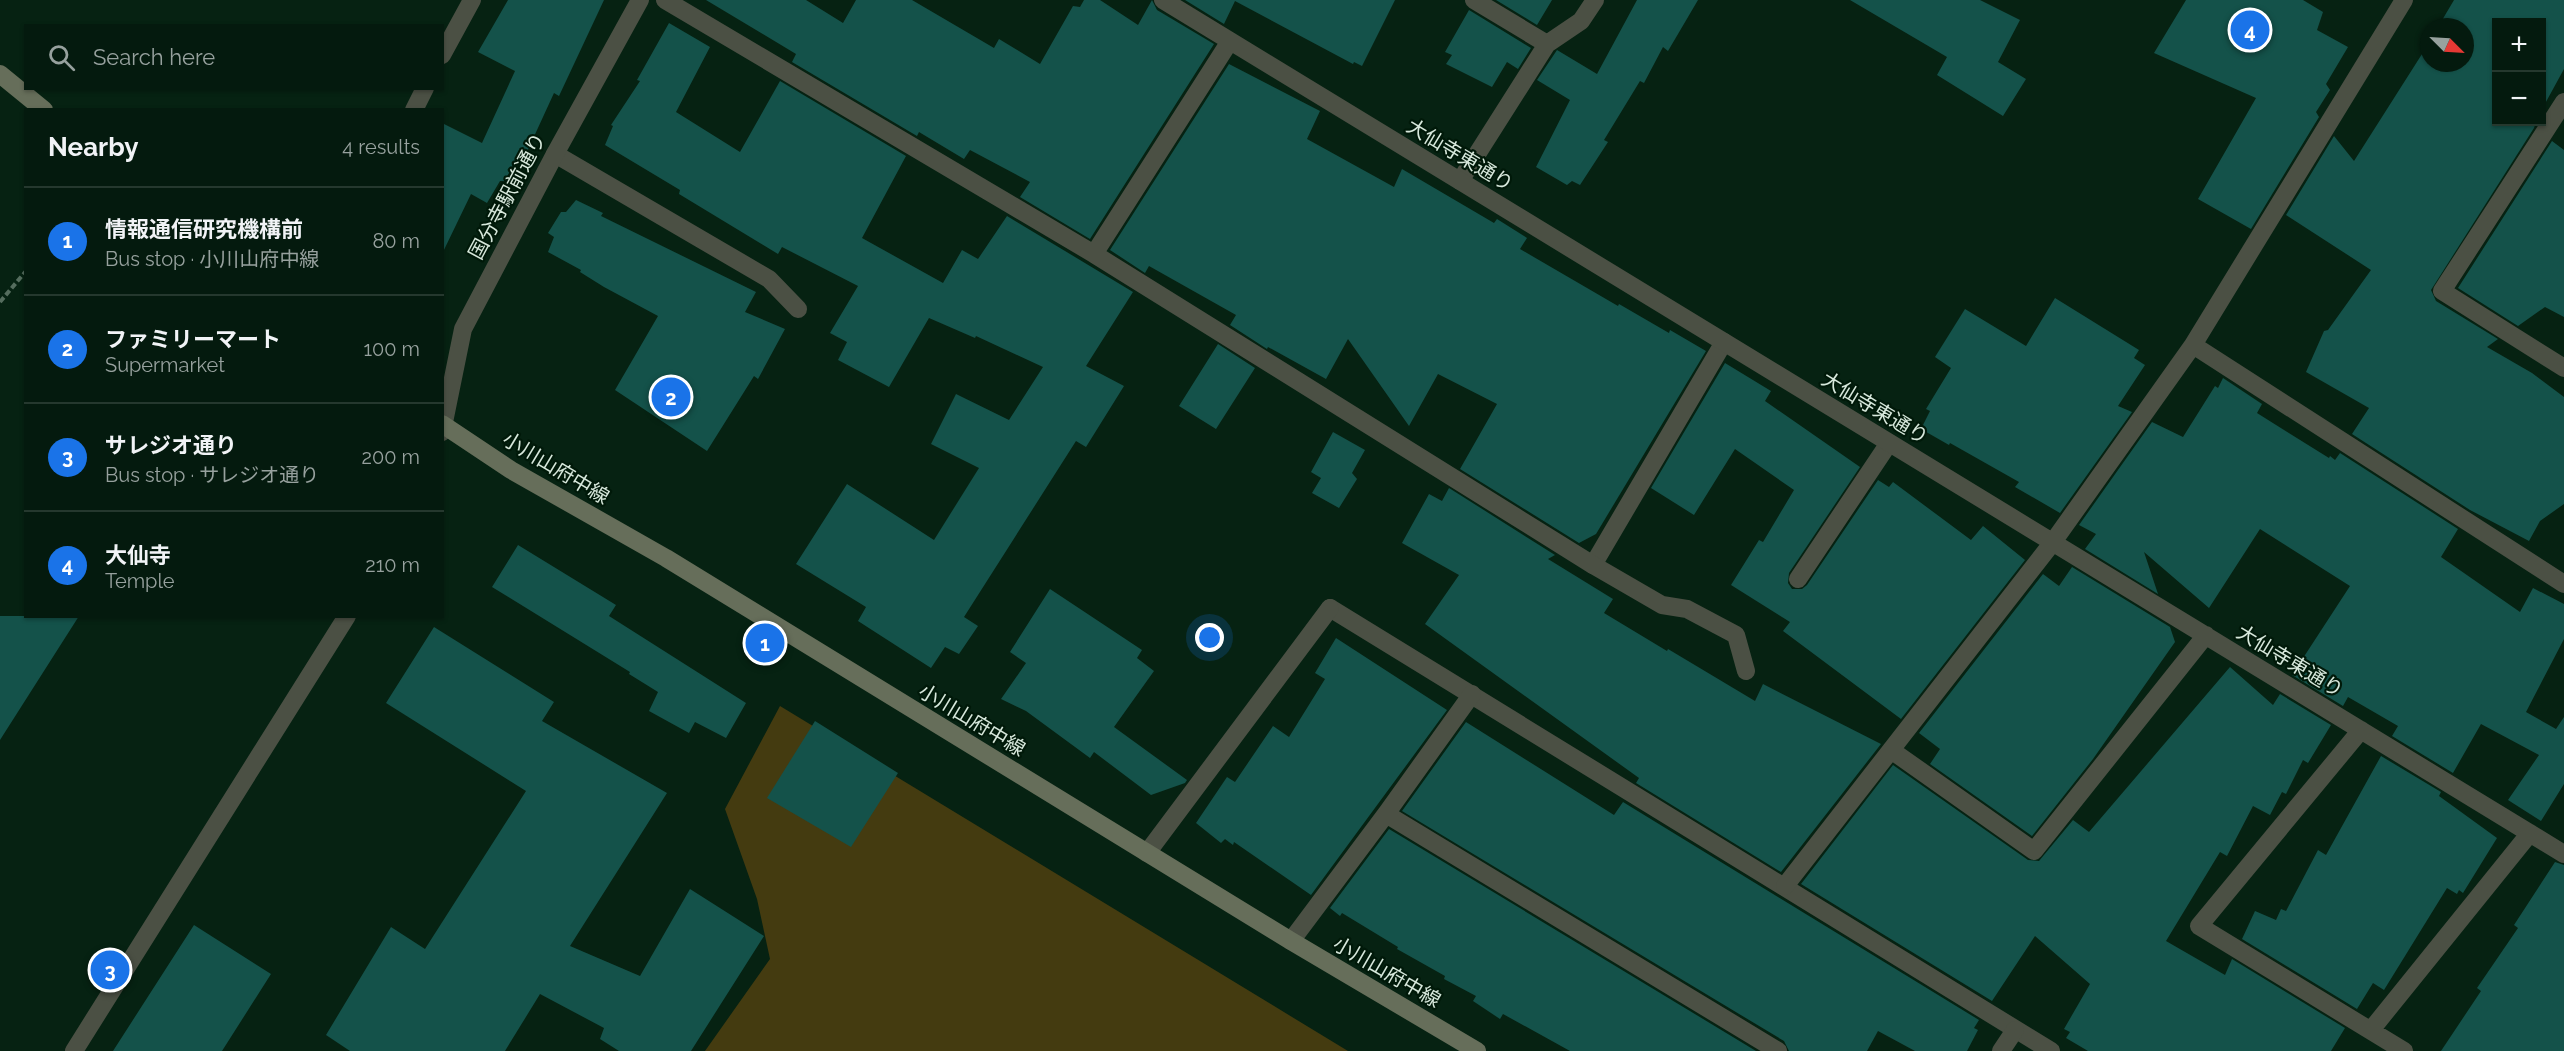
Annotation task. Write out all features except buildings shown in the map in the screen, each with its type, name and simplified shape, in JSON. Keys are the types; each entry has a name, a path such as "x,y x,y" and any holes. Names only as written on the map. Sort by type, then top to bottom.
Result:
{"main road":[{"path":"0,74 42,108"},
{"name":"小川山府中線","path":"444,428 511,470 666,558 1291,941 1477,1051"}],"street":[{"path":"444,51 472,0"},
{"name":"国分寺駅前通り","path":"444,422 463,329 555,154 640,0"},
{"path":"665,0 1094,254 1593,565 1662,605 1687,609 1736,635 1746,671"},
{"name":"大仙寺東通り","path":"1163,0 2564,854"},
{"path":"1474,0 1474,3 1547,44"},
{"path":"1461,181 1547,44 1581,21 1595,0"},
{"path":"1785,886 2053,542 2193,345 2404,0"},
{"path":"1094,254 1230,41"},
{"path":"415,108 424,90"},
{"path":"2564,102 2442,291 2564,368"},
{"path":"555,154 769,279 798,309"},
{"path":"1593,565 1724,342"},
{"path":"2193,345 2564,584"},
{"path":"1798,579 1889,442"},
{"path":"1147,853 1330,608 2051,1051"},
{"path":"74,1051 346,618"},
{"path":"1891,750 2034,851 2206,635"},
{"path":"1291,941 1472,694"},
{"path":"2361,730 2199,926 2404,1051"},
{"path":"1386,814 1778,1051"},
{"path":"2371,1030 2530,833"},
{"path":"2001,1051 2015,1030"}],"path":[{"path":"0,302 24,273"}],"shaded area":[{"path":"780,706 1348,1051 705,1051 770,959 757,899 725,809"}],"place":[{"name":"大仙寺","path":"2250,30"},
{"name":"ファミリーマート","path":"671,397"},
{"name":"情報通信研究機構前","path":"765,643"},
{"name":"サレジオ通り","path":"110,970"}]}
